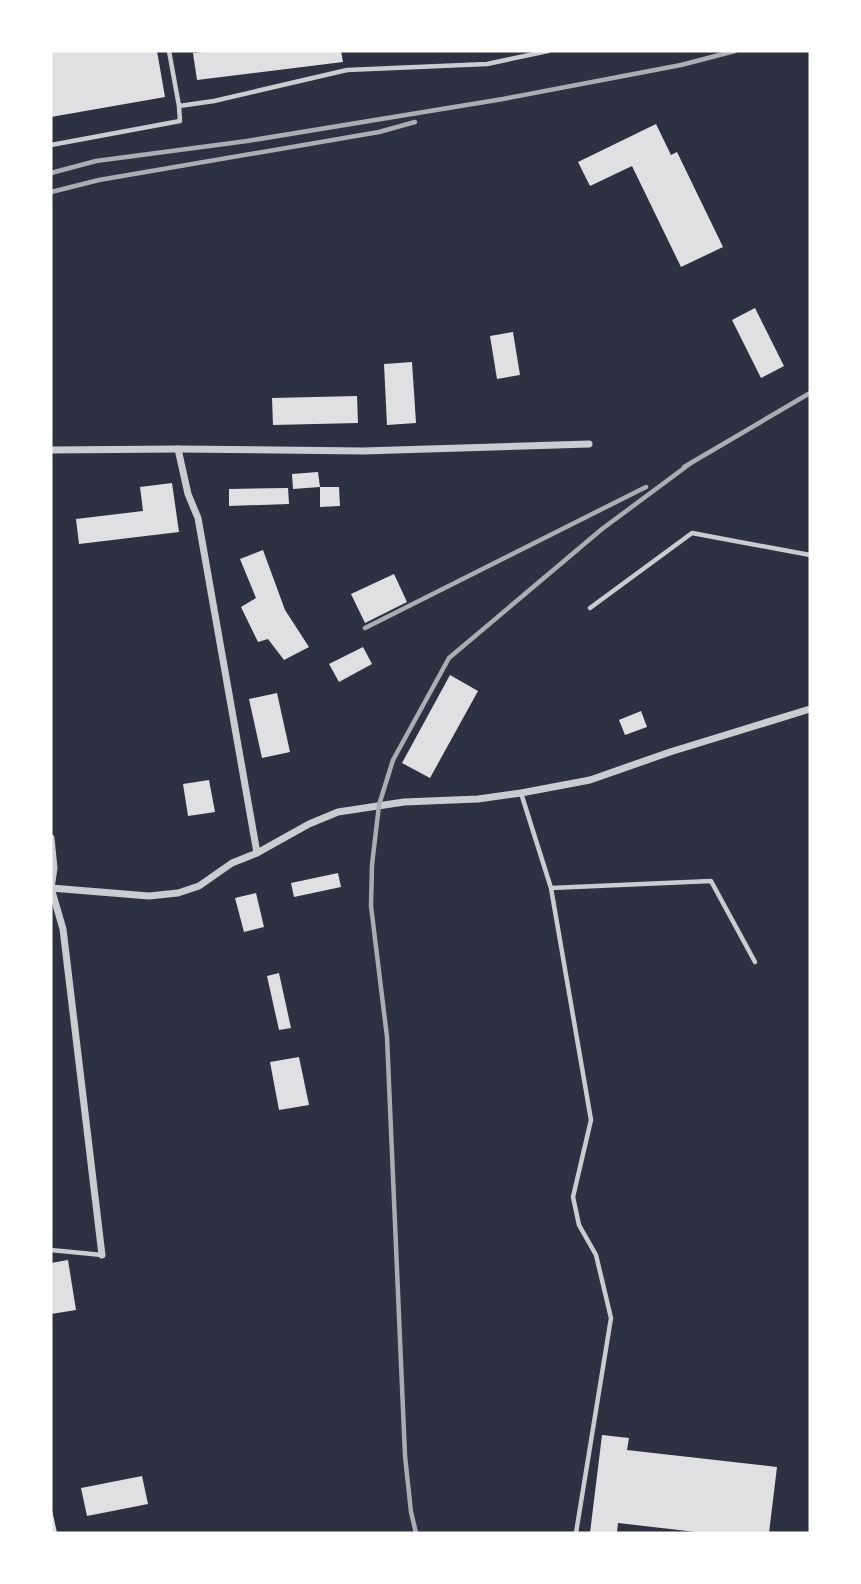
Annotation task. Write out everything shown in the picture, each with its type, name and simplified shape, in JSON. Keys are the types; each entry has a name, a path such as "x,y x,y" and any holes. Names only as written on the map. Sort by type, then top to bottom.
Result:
{"street":[{"path":"51,450 363,451 589,444"},
{"path":"178,449 188,494 198,518 257,853"},
{"path":"51,888 149,896 178,894 200,886 232,863 338,812 404,802 478,799 590,780 810,709"},
{"path":"51,838 54,868 51,888 63,929 102,1255"}],"lane":[{"path":"51,145 180,121 169,51"},
{"path":"178,106 214,101 347,70 487,64 548,51"},
{"path":"590,608 692,533 810,555"},
{"path":"521,793 551,888 591,1120 573,1197 579,1225 596,1255 611,1318 576,1533"},
{"path":"551,888 711,881 755,962"},
{"path":"51,1250 102,1255"}],"building":[{"path":"51,51 157,51 165,97 51,117"},
{"path":"341,51 343,62 197,80 193,53"},
{"path":"656,124 671,155 677,152 723,247 681,267 632,166 590,186 578,162"},
{"path":"755,308 784,366 761,378 732,320"},
{"path":"513,332 520,375 497,379 490,336"},
{"path":"412,362 416,423 387,425 384,364"},
{"path":"357,396 358,423 273,425 272,398"},
{"path":"318,472 320,487 293,489 292,474"},
{"path":"172,483 179,532 79,544 76,519 143,511 140,487"},
{"path":"320,487 339,487 340,506 320,507"},
{"path":"288,488 289,504 229,506 229,489"},
{"path":"263,550 285,610 309,647 284,660 268,639 258,642 241,607 256,598 240,559"},
{"path":"394,574 407,602 365,623 351,594"},
{"path":"363,647 372,664 339,682 329,664"},
{"path":"450,675 478,691 430,778 402,763"},
{"path":"277,693 290,752 262,758 249,699"},
{"path":"641,711 647,727 625,735 619,720"},
{"path":"209,780 215,812 188,816 183,784"},
{"path":"338,873 341,887 294,897 291,883"},
{"path":"256,893 264,927 244,932 235,898"},
{"path":"279,973 291,1028 279,1030 267,976"},
{"path":"299,1057 309,1105 279,1110 270,1062"},
{"path":"68,1260 76,1310 51,1314 51,1263"},
{"path":"602,1435 629,1438 627,1450 777,1467 769,1533 705,1533 618,1523 617,1533 590,1533"},
{"path":"142,1476 148,1504 87,1516 81,1488"},
{"path":"52,1510 57,1533 51,1533"}],"railway":[{"path":"51,173 96,161 247,141 503,99 681,65 735,51"},
{"path":"51,192 99,180 379,132 415,122"},
{"path":"684,467 810,393"},
{"path":"416,1533 405,1456 387,1037 371,906 372,865 379,805 393,760 449,658 602,529 691,463"},
{"path":"365,628 646,487"}]}
